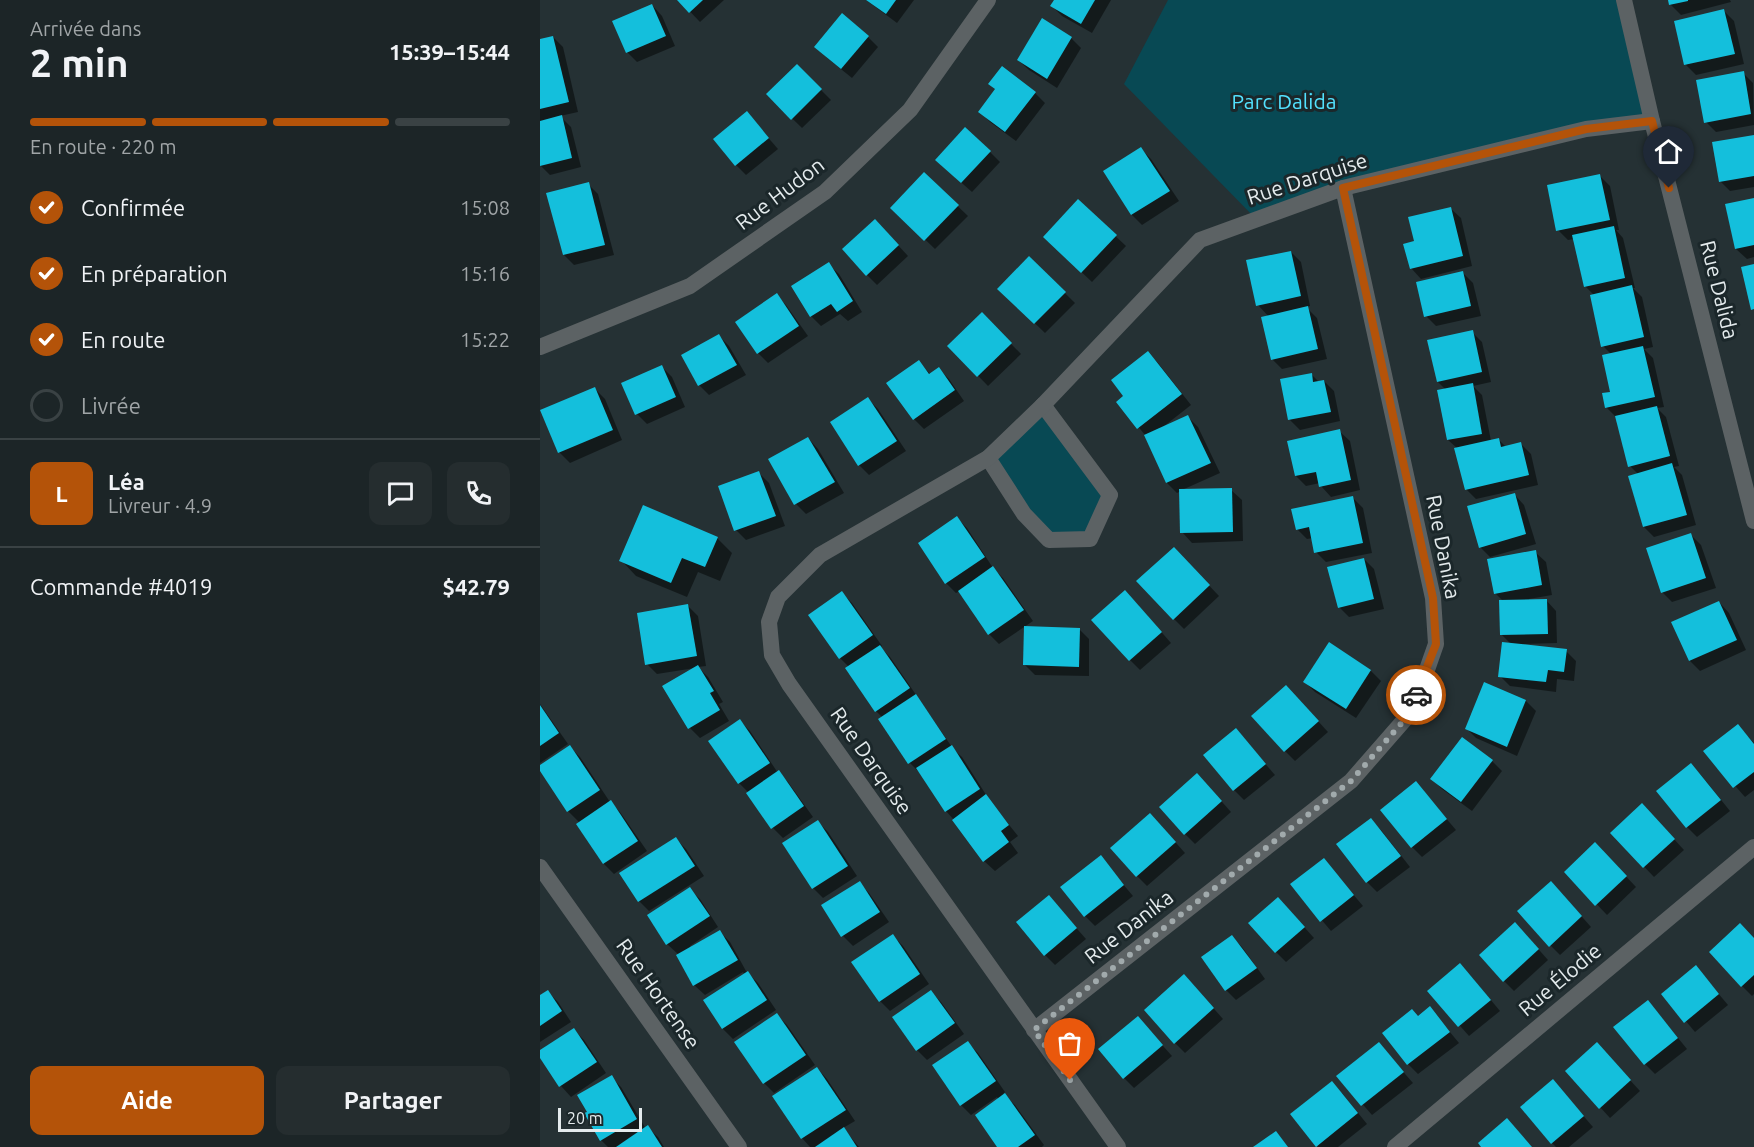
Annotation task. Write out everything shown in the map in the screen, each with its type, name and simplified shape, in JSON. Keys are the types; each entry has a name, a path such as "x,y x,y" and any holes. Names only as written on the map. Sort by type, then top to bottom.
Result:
{"street":[{"name":"Rue Hudon","path":"540,347 690,286 825,192 910,110 988,0"},
{"name":"Rue Dalida","path":"1624,0 1652,121 1754,521"},
{"name":"Rue Darquise","path":"1118,1147 789,684 772,655 769,622 778,597 820,555 988,458 1043,405 1200,240 1343,188 1586,129 1652,121"},
{"name":"Rue Danika","path":"1034,1030 1351,781 1406,718 1423,681 1436,644 1433,598 1343,188"},
{"path":"988,458 1024,514 1049,540 1090,539 1110,495 1043,405"},
{"name":"Rue Élodie","path":"1395,1147 1754,847"},
{"name":"Rue Hortense","path":"540,867 739,1147"}],"green space":[{"name":"Parc Dalida","path":"1168,0 1624,0 1652,121 1586,129 1256,219 1124,84"},
{"path":"1043,405 1110,495 1090,539 1049,540 988,458"}],"building":[{"path":"677,0 703,0 689,13"},
{"path":"866,0 896,0 886,14"},
{"path":"1054,0 1095,0 1081,24 1050,6"},
{"path":"1668,0 1688,0 1688,1 1669,5"},
{"path":"652,4 666,36 626,53 612,21"},
{"path":"1724,9 1735,54 1684,65 1674,21"},
{"path":"842,13 869,36 841,69 814,47"},
{"path":"1042,18 1072,37 1047,79 1017,60"},
{"path":"553,36 569,102 540,109 540,39"},
{"path":"797,64 822,89 791,120 766,94"},
{"path":"1002,66 1036,92 1005,132 978,112 995,89 988,84"},
{"path":"1744,71 1751,114 1704,123 1696,80"},
{"path":"747,111 769,138 735,166 713,139"},
{"path":"562,115 572,158 540,166 540,121"},
{"path":"965,127 991,151 961,183 935,160"},
{"path":"1754,135 1754,176 1719,182 1712,142"},
{"path":"1141,147 1170,191 1131,215 1103,171"},
{"path":"924,172 959,205 924,241 890,208"},
{"path":"1600,174 1610,220 1556,231 1547,185"},
{"path":"589,182 605,245 563,255 546,193"},
{"path":"1754,198 1754,245 1735,249 1725,204"},
{"path":"1078,199 1117,235 1081,273 1043,237"},
{"path":"1451,207 1463,256 1410,269 1403,244 1414,241 1408,217"},
{"path":"875,219 899,245 866,276 842,249"},
{"path":"1614,226 1625,278 1584,287 1572,235"},
{"path":"1291,251 1301,296 1256,306 1246,260"},
{"path":"1029,256 1066,292 1034,324 997,289"},
{"path":"829,262 853,301 837,312 831,304 810,317 791,286"},
{"path":"1754,264 1754,309 1751,310 1741,267"},
{"path":"1463,271 1471,306 1424,317 1416,282"},
{"path":"1632,285 1644,337 1601,347 1590,295"},
{"path":"777,293 799,326 757,354 735,322"},
{"path":"1308,306 1318,349 1271,360 1261,317"},
{"path":"982,312 1012,343 977,377 947,346"},
{"path":"1473,330 1482,372 1437,382 1427,340"},
{"path":"719,334 737,365 698,386 681,355"},
{"path":"1643,346 1655,397 1605,408 1602,393 1610,392 1602,355"},
{"path":"1148,351 1182,394 1137,429 1116,402 1123,396 1111,380"},
{"path":"919,360 929,374 939,367 955,390 913,420 886,383"},
{"path":"662,365 676,397 635,415 621,383"},
{"path":"1312,373 1313,382 1324,380 1331,412 1288,420 1280,379"},
{"path":"1473,383 1482,434 1447,440 1437,390"},
{"path":"595,387 613,430 558,453 540,410"},
{"path":"868,397 897,441 858,466 830,422"},
{"path":"1657,406 1670,456 1628,467 1615,416"},
{"path":"1188,415 1211,463 1166,483 1144,435"},
{"path":"1340,429 1351,480 1319,487 1316,472 1295,476 1287,441"},
{"path":"808,437 835,482 794,505 768,459"},
{"path":"1499,438 1501,447 1521,442 1529,475 1465,490 1454,448"},
{"path":"1672,463 1687,515 1643,527 1628,476"},
{"path":"759,471 776,516 734,531 718,486"},
{"path":"1232,488 1233,532 1180,533 1179,489"},
{"path":"1515,493 1526,534 1479,548 1467,506"},
{"path":"1353,496 1363,543 1314,553 1309,527 1296,530 1291,509"},
{"path":"643,505 718,537 705,567 682,558 671,583 619,561"},
{"path":"957,516 985,557 945,584 918,543"},
{"path":"1691,533 1706,578 1661,593 1646,548"},
{"path":"1174,547 1210,585 1173,620 1136,581"},
{"path":"1536,550 1542,585 1494,594 1487,559"},
{"path":"1364,558 1374,599 1338,608 1327,567"},
{"path":"993,566 1024,610 988,635 958,591"},
{"path":"1125,590 1162,632 1129,661 1091,620"},
{"path":"842,591 873,635 839,659 808,615"},
{"path":"1547,599 1548,634 1500,635 1499,600"},
{"path":"1719,601 1737,640 1689,661 1671,622"},
{"path":"688,604 697,656 645,665 637,613"},
{"path":"1024,626 1080,628 1079,667 1023,665"},
{"path":"1329,642 1371,670 1346,709 1303,682"},
{"path":"1502,642 1567,649 1564,672 1548,670 1546,682 1498,677"},
{"path":"880,645 910,688 875,712 845,668"},
{"path":"698,665 714,691 710,693 720,710 688,729 662,686"},
{"path":"1484,682 1526,700 1507,747 1465,729"},
{"path":"1286,685 1319,721 1284,752 1251,716"},
{"path":"916,694 946,739 908,764 878,719"},
{"path":"540,705 559,733 540,746"},
{"path":"740,719 770,763 738,784 708,741"},
{"path":"1738,724 1754,744 1754,772 1733,788 1703,751"},
{"path":"1236,728 1266,764 1233,791 1203,755"},
{"path":"1462,737 1493,760 1461,802 1430,779"},
{"path":"570,745 600,790 567,812 540,771 540,765"},
{"path":"952,745 980,789 945,812 916,768"},
{"path":"1691,763 1721,800 1686,828 1656,791"},
{"path":"779,770 804,806 771,829 746,793"},
{"path":"1197,773 1222,801 1184,835 1159,807"},
{"path":"1416,781 1447,819 1411,848 1380,810"},
{"path":"986,794 1009,825 1001,831 1009,842 983,862 952,820"},
{"path":"611,800 638,841 603,864 576,824"},
{"path":"1642,803 1675,839 1643,868 1610,833"},
{"path":"1150,813 1176,842 1136,877 1110,848"},
{"path":"1371,818 1401,856 1366,883 1336,844"},
{"path":"818,820 848,866 812,889 782,843"},
{"path":"676,837 695,866 638,902 619,873"},
{"path":"1595,842 1627,876 1595,906 1564,872"},
{"path":"1101,855 1124,885 1084,917 1060,887"},
{"path":"1324,858 1354,895 1320,922 1290,884"},
{"path":"860,881 880,912 841,937 821,905"},
{"path":"1551,881 1582,916 1549,947 1517,911"},
{"path":"690,887 710,916 666,945 647,915"},
{"path":"1049,895 1077,928 1044,956 1016,922"},
{"path":"1278,897 1305,927 1275,953 1248,923"},
{"path":"1515,922 1539,949 1503,982 1479,955"},
{"path":"1740,923 1754,938 1754,975 1741,987 1709,952"},
{"path":"720,930 738,960 693,986 676,955"},
{"path":"893,934 920,974 879,1002 851,962"},
{"path":"1232,935 1257,968 1225,991 1201,957"},
{"path":"1460,963 1491,1000 1458,1027 1427,991"},
{"path":"1696,965 1719,994 1684,1023 1661,994"},
{"path":"748,971 767,1000 722,1029 703,1000"},
{"path":"1184,974 1214,1008 1174,1044 1144,1010"},
{"path":"548,990 562,1011 540,1026 540,995"},
{"path":"931,990 955,1023 916,1051 892,1017"},
{"path":"1648,1000 1678,1038 1644,1065 1613,1027"},
{"path":"1430,1006 1450,1032 1407,1065 1382,1033 1412,1009 1418,1016"},
{"path":"777,1013 806,1055 763,1084 734,1042"},
{"path":"1138,1016 1163,1045 1123,1079 1098,1049"},
{"path":"574,1028 597,1062 559,1087 540,1058 540,1050"},
{"path":"968,1041 996,1081 960,1106 932,1065"},
{"path":"1379,1042 1404,1072 1361,1106 1336,1076"},
{"path":"1597,1042 1631,1080 1599,1109 1565,1071"},
{"path":"817,1067 846,1110 801,1139 772,1096"},
{"path":"612,1075 637,1119 600,1141 577,1095"},
{"path":"1553,1079 1584,1116 1551,1144 1520,1107"},
{"path":"1332,1081 1358,1113 1316,1147 1290,1114"},
{"path":"1005,1093 1035,1135 1018,1147 997,1147 975,1115"},
{"path":"1507,1118 1532,1147 1481,1147 1478,1143"},
{"path":"648,1125 662,1147 616,1147"},
{"path":"844,1127 857,1147 815,1147"},
{"path":"1276,1131 1288,1147 1253,1147"}],"way so far":[{"path":"1070,1080 1034,1030 1351,781 1406,718 1416,695"}],"route":[{"path":"1416,695 1436,644 1433,598 1343,188 1586,129 1652,121 1669,188"}]}
